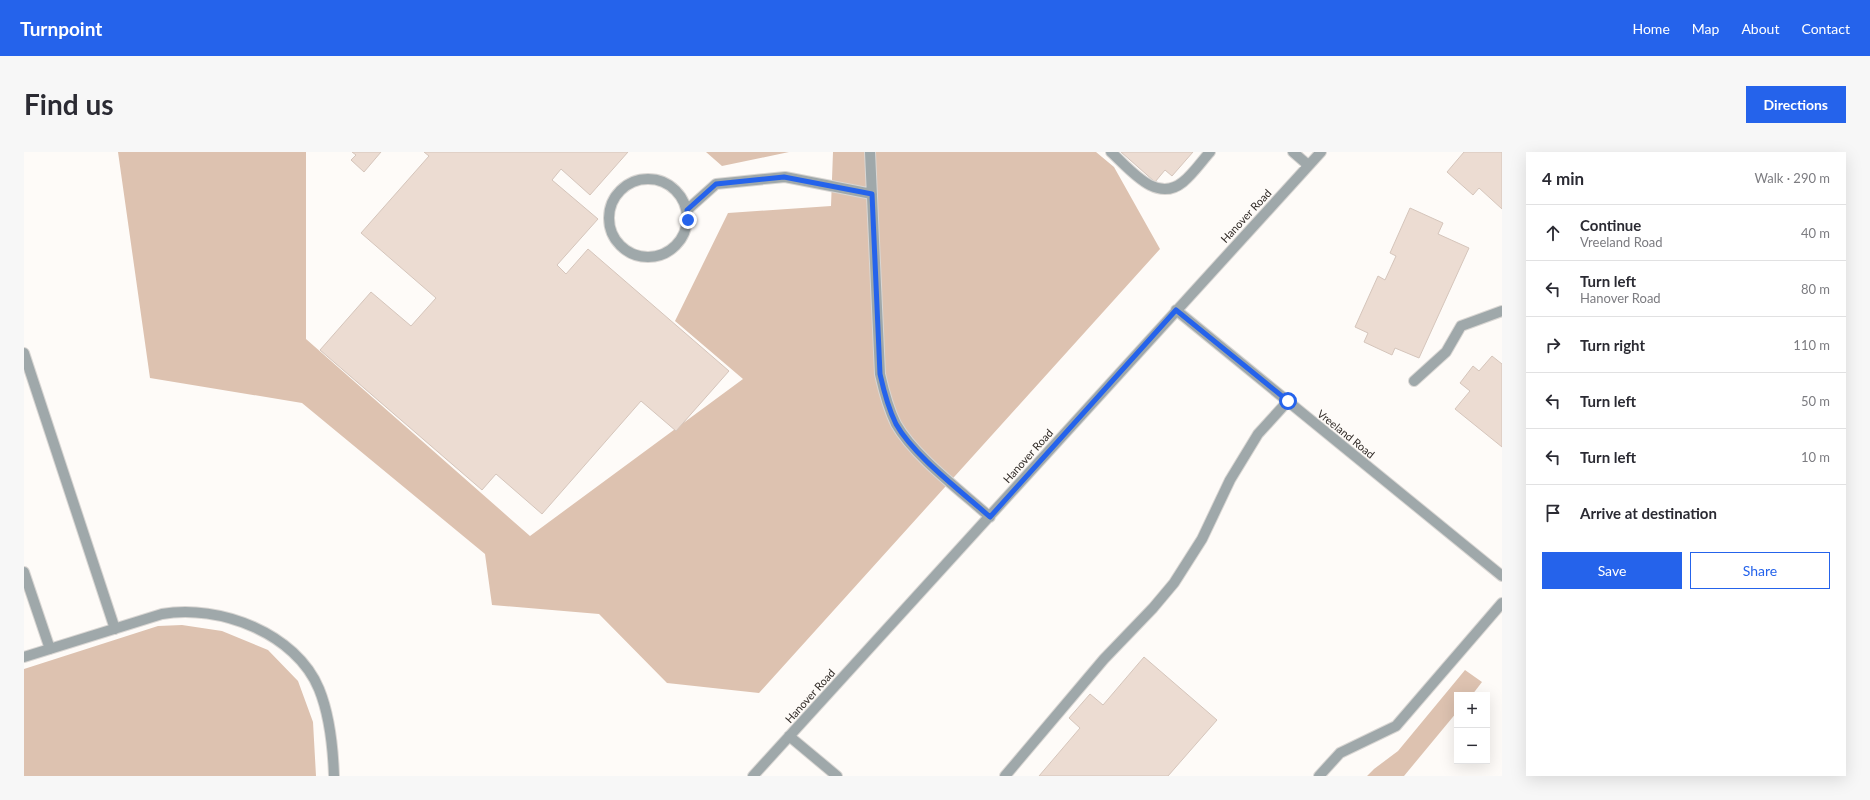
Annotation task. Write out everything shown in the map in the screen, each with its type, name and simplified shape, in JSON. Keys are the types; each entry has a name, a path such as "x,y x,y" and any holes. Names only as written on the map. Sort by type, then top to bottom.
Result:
{"street":[{"path":"870,152 880,374 886,400 896,424 915,450 990,517"},
{"path":"1111,152 1150,187 1162,190 1168,190 1183,182 1210,152"},
{"path":"1293,152 1308,166"},
{"name":"Hanover Road","path":"754,776 1321,152"},
{"path":"687,210 716,184 784,177 872,194"},
{"path":"650,179 663,182 674,188 682,198 687,210 688,220 686,230 676,246 668,252 650,258 640,257 628,252 618,244 611,232 609,220 610,207 616,195 626,186 637,180 650,179"},
{"name":"Vreeland Road","path":"1176,310 1502,575"},
{"path":"1414,381 1446,352 1460,326 1502,311"},
{"path":"24,353 115,629"},
{"path":"1005,776 1104,659 1174,584 1202,539 1230,480 1258,434 1288,401"},
{"path":"24,572 50,649"},
{"path":"1319,776 1340,753 1396,726 1502,603"},
{"path":"24,657 162,614 175,612 194,612 230,618 260,629 286,646 304,665 318,688 327,713 334,776"},
{"path":"790,736 837,776"}],"shaded area":[{"path":"118,152 306,152 306,339 530,536 743,379 675,321 728,213 831,206 833,152 1096,152 1114,167 1160,249 759,693 667,683 599,614 492,605 485,554 302,403 150,378"},
{"path":"706,152 789,152 722,166"},
{"path":"182,625 222,631 268,650 298,681 313,722 316,776 24,776 24,669 158,626"},
{"path":"1465,670 1482,682 1474,692 1454,692 1454,716 1404,776 1367,776 1398,751"}],"building":[{"path":"352,152 381,152 364,172 351,160 356,155"},
{"path":"424,152 628,152 590,195 561,169 552,180 598,219 557,265 566,274 588,249 729,371 676,431 641,401 542,514 496,474 482,490 320,350 371,292 411,326 436,298 361,233 429,156"},
{"path":"1121,152 1193,152 1172,176 1165,170 1155,182"},
{"path":"1464,152 1502,152 1502,209 1479,188 1473,195 1447,172"},
{"path":"1410,208 1443,223 1438,234 1469,248 1419,358 1395,348 1392,355 1364,342 1368,333 1355,327 1378,276 1385,280 1396,256 1390,253"},
{"path":"1492,356 1502,364 1502,447 1455,409 1470,391 1460,383 1473,366 1479,371"},
{"path":"1144,657 1217,720 1168,776 1039,776 1080,728 1069,718 1090,694 1103,705"}],"route":[{"path":"688,220 687,210 716,184 784,177 872,194 880,374 886,400 896,424 915,450 990,517 1176,310 1288,401"}]}
